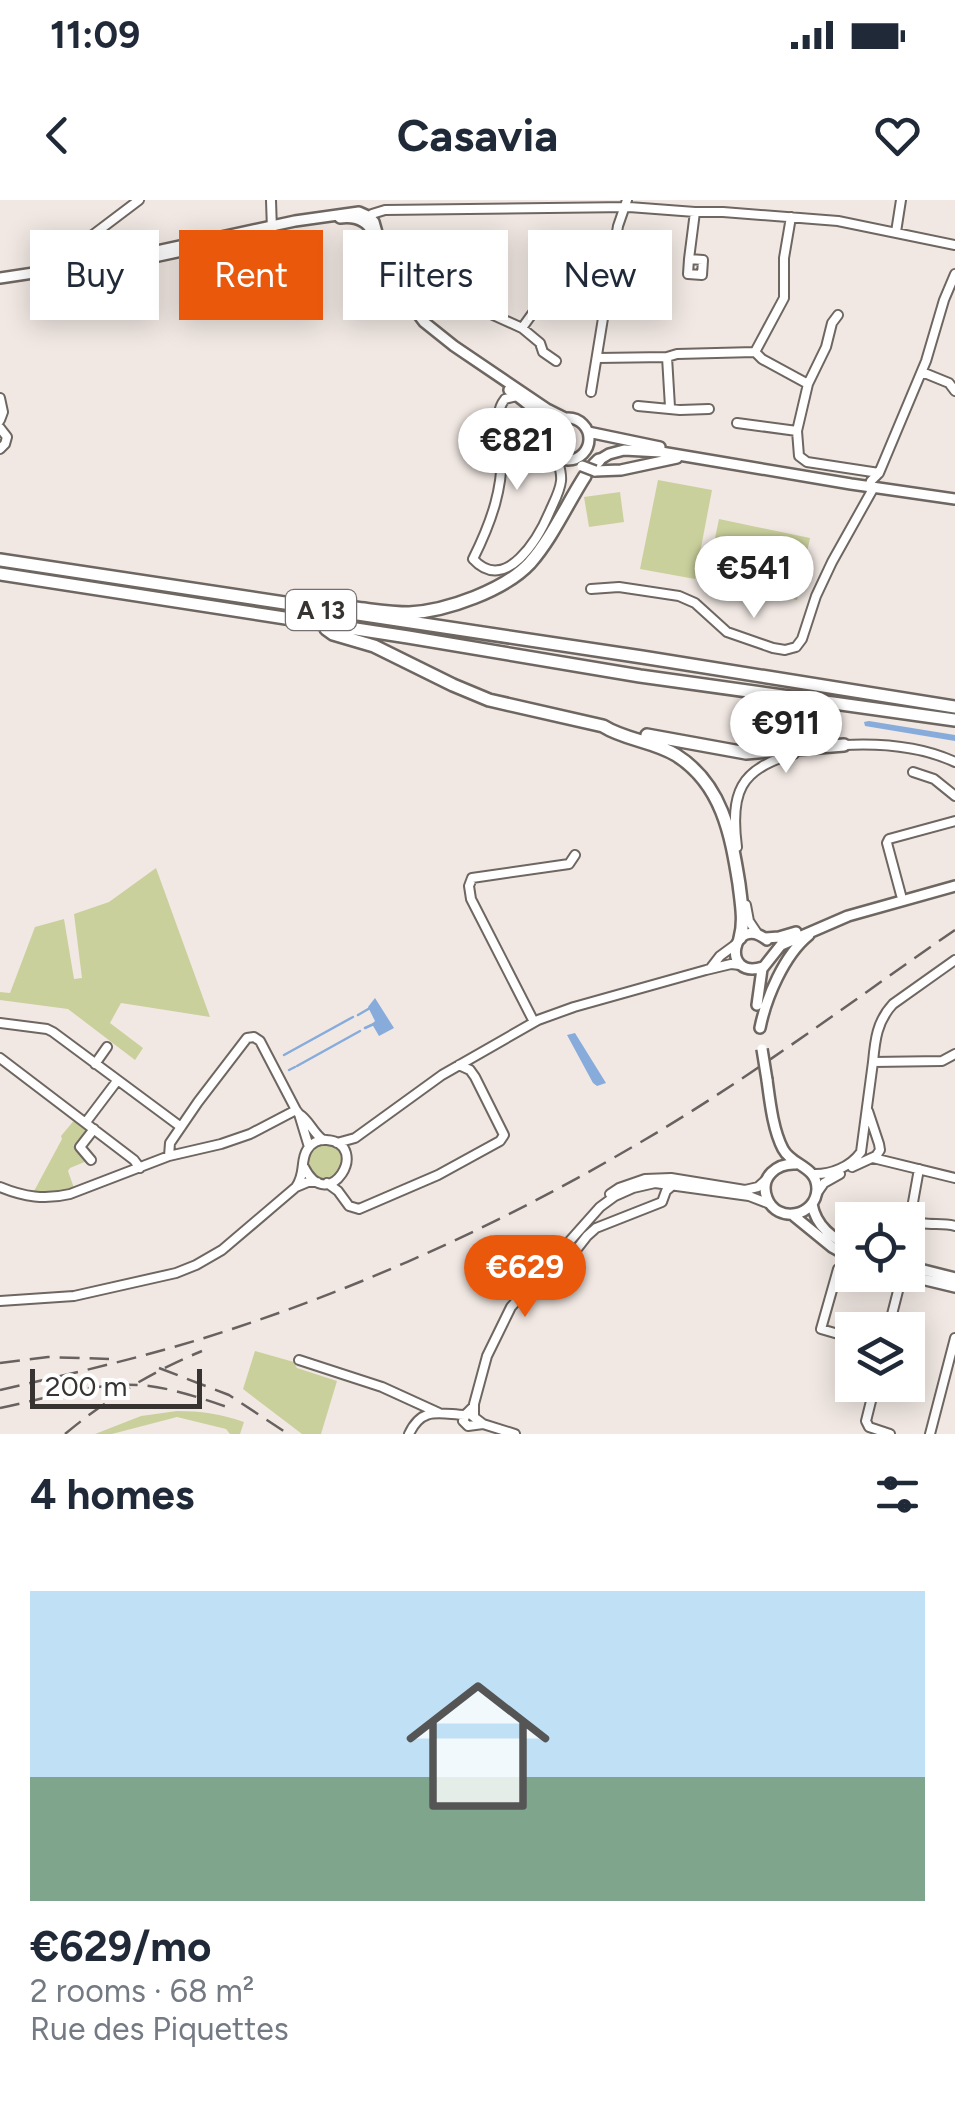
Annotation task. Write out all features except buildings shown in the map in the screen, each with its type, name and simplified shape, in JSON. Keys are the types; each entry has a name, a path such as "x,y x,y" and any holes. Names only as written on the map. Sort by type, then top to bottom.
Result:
{"highway":[{"path":"327,610 334,606 413,612 446,606 505,584 530,563 591,468"},
{"path":"486,591 526,560 538,539"},
{"name":"A 13","path":"0,560 955,708"},
{"name":"A 13","path":"0,574 638,676 955,720"},
{"path":"318,624 332,634 374,646 489,700 738,753 844,744"},
{"path":"603,726 675,754 708,784 732,842 742,907 738,942"}],"main road":[{"path":"159,256 351,211 362,213 396,285 424,322 547,409 578,420 588,432 589,441 580,457 571,461"},
{"path":"369,222 391,283 416,320 542,419 548,431 550,452 557,458 591,468 620,470 666,459 694,458"},
{"path":"0,281 30,276"},
{"path":"548,431 565,418"},
{"path":"588,432 768,464 774,470"},
{"path":"591,468 615,452 661,452 955,499"},
{"path":"743,966 755,970 781,945 848,916 955,883"},
{"path":"796,1164 782,1147 766,1080 753,981 735,954 738,942 747,934 788,935 839,914 955,883"},
{"path":"760,1028 765,1002 777,980 802,940 820,927"},
{"path":"757,1005 759,980 770,945 761,936"},
{"path":"771,1103 776,1159 765,1190 770,1204 780,1212 792,1214 812,1204 817,1186 804,1167 783,1164 771,1174"},
{"path":"812,1204 819,1224 835,1237"},
{"path":"792,1214 835,1249"},
{"path":"925,1273 955,1286"},
{"path":"925,1279 955,1286"}],"street":[{"path":"271,200 272,229"},
{"path":"896,232 902,200"},
{"path":"99,230 135,202"},
{"path":"369,222 396,211 625,204 838,220 955,245"},
{"path":"620,230 625,204"},
{"path":"690,259 695,212"},
{"path":"755,352 784,298 784,258 791,216"},
{"path":"592,589 619,587 678,596 695,603 726,632 773,648 785,650 796,646 922,372 955,274"},
{"path":"944,300 955,303"},
{"path":"838,316 804,393 796,431 798,453 803,460 878,473 892,490"},
{"path":"504,320 522,328 556,361"},
{"path":"522,328 528,320"},
{"path":"591,392 603,320"},
{"path":"598,358 755,352 808,384"},
{"path":"667,357 670,407"},
{"path":"922,372 949,384 955,391"},
{"path":"516,396 505,398 498,410 500,486 473,559 484,569 501,570 520,559 538,539 562,479 557,458"},
{"path":"0,398 0,420"},
{"path":"638,406 709,408"},
{"path":"738,423 796,431"},
{"path":"0,428 7,438 0,449"},
{"path":"857,485 863,505"},
{"path":"761,936 748,916 734,813 739,792 751,775 769,762 844,744 917,750 955,762"},
{"path":"914,772 934,779 955,796"},
{"path":"901,896 889,839 955,821"},
{"path":"534,1022 468,886 472,878 569,864 574,855"},
{"path":"706,970 738,942"},
{"path":"876,1152 865,1155 863,1147 876,1039 885,1013 955,960"},
{"path":"343,1198 341,1177 348,1148 355,1138 420,1088 459,1064 534,1022 574,1007 706,970 743,966"},
{"path":"0,1023 47,1029 180,1128"},
{"path":"169,1156 170,1143 180,1128 247,1038 254,1037 260,1041 297,1112 309,1148"},
{"path":"95,1064 108,1047"},
{"path":"873,1062 942,1062 955,1054"},
{"path":"474,1056 474,1078"},
{"path":"0,1058 140,1168"},
{"path":"304,1167 309,1177 359,1209 500,1141 503,1132 470,1070 459,1064"},
{"path":"86,1122 116,1081"},
{"path":"867,1106 876,1152"},
{"path":"297,1112 323,1140 337,1143 355,1138"},
{"path":"0,1187 34,1197 70,1194 169,1156 250,1134 297,1112"},
{"path":"92,1160 80,1147 94,1129"},
{"path":"296,1187 309,1148 323,1140"},
{"path":"812,1174 838,1170 858,1157 871,1140 876,1152 889,1162 955,1178"},
{"path":"337,1143 346,1157"},
{"path":"816,1193 828,1180 876,1152"},
{"path":"919,1169 910,1219 955,1226"},
{"path":"472,1419 486,1356 511,1307 605,1197 634,1182 658,1180 745,1190 758,1186 771,1174"},
{"path":"0,1301 74,1296 176,1273 222,1250 296,1187 341,1177"},
{"path":"658,1180 749,1196 770,1204"},
{"path":"658,1180 662,1202"},
{"path":"555,1278 596,1228 662,1202 674,1184"},
{"path":"835,1280 822,1329 835,1333"},
{"path":"930,1434 955,1338"},
{"path":"298,1360 382,1387 439,1412 515,1434"},
{"path":"871,1402 868,1427 890,1434"},
{"path":"418,1403 425,1418"},
{"path":"410,1434 413,1426 439,1412"},
{"path":"425,1418 472,1419"}],"green space":[{"path":"658,480 712,490 695,579 640,569"},
{"path":"620,492 624,522 589,527 584,497"},
{"path":"719,519 810,538 797,600 706,581"},
{"path":"156,868 210,1017 121,1003 110,1023 143,1048 135,1060 68,1009 0,1000 0,992 10,993 35,927 64,919 74,979 82,978 74,914 109,902"},
{"path":"76,1118 91,1129 73,1145 87,1161 68,1171 74,1188 54,1194 33,1193 61,1136"},
{"path":"325,1144 338,1149 343,1162 338,1175 325,1180 312,1175 307,1162 312,1149"},
{"path":"255,1351 294,1362 297,1368 337,1381 321,1434 302,1434 243,1389"},
{"path":"177,1411 244,1422 240,1434 177,1417 112,1434 95,1434 141,1416"}],"water":[{"path":"864,722 955,735 955,741 865,726"},
{"path":"375,998 394,1028 379,1036 368,1007"},
{"path":"575,1033 606,1083 593,1083 567,1035"}],"waterway":[{"path":"358,1015 370,1008"},
{"path":"284,1055 353,1017"},
{"path":"365,1028 376,1023"},
{"path":"297,1066 360,1031"},
{"path":"289,1070 295,1067"}],"railway":[{"path":"0,1390 235,1328 338,1291 489,1224 675,1121 955,930"},
{"path":"65,1434 130,1387 202,1351"},
{"path":"0,1363 48,1357 109,1359"},
{"path":"159,1368 229,1395 288,1434"},
{"path":"0,1408 122,1385 162,1388 230,1408"}]}
